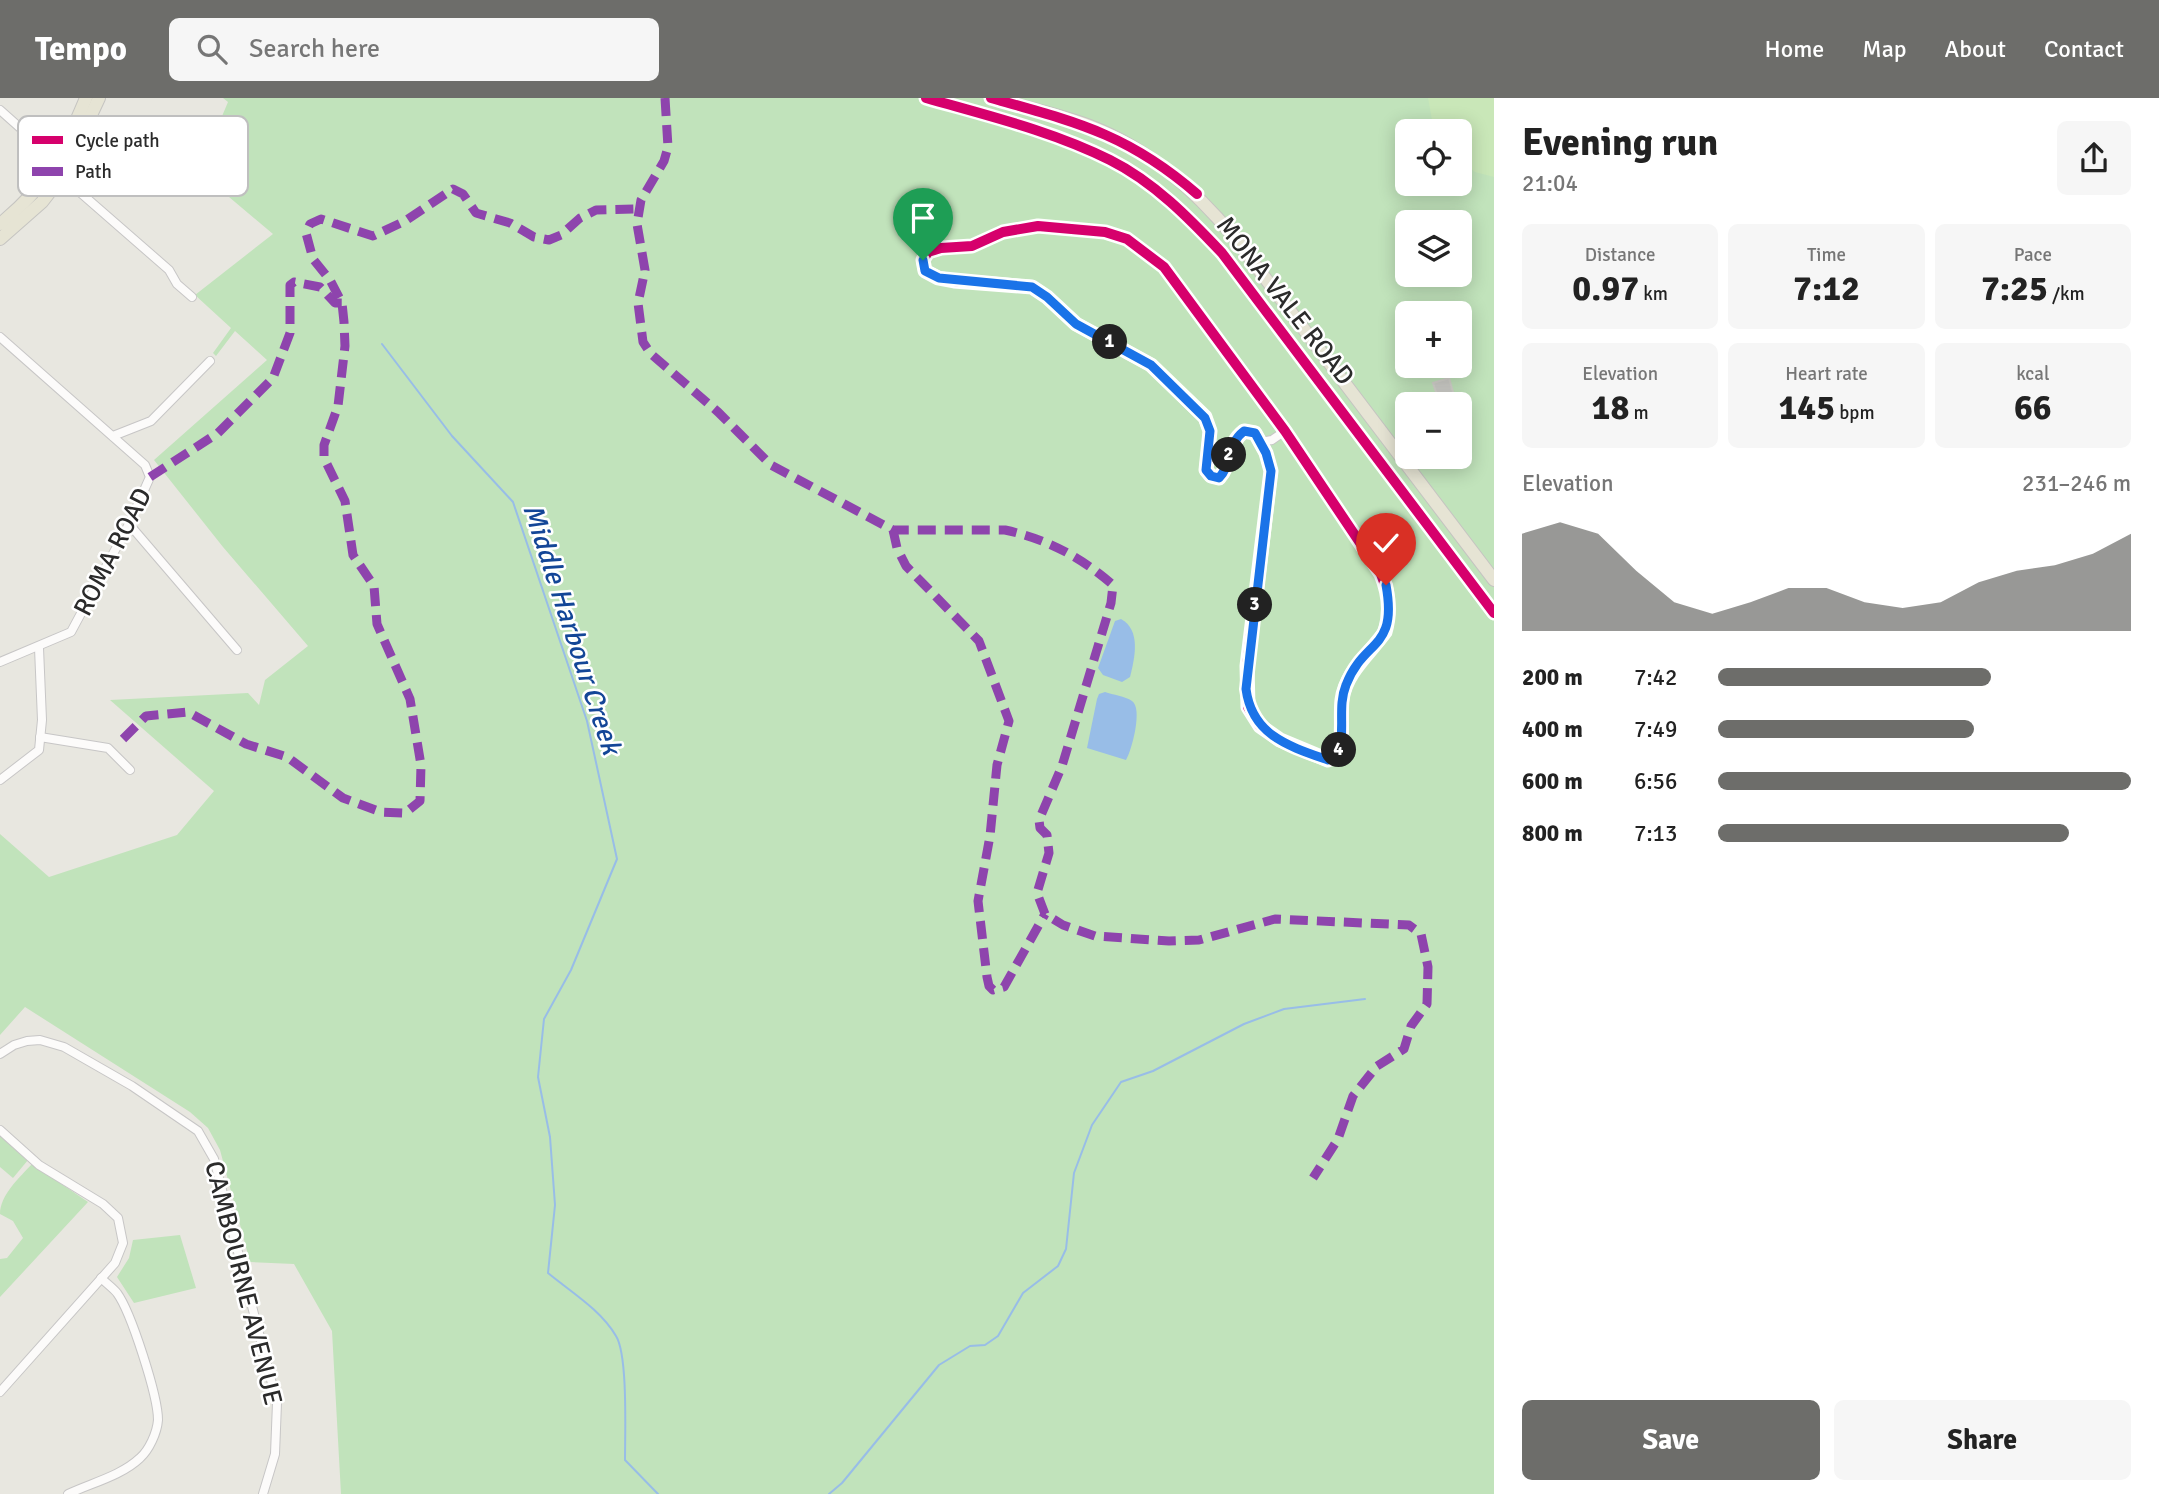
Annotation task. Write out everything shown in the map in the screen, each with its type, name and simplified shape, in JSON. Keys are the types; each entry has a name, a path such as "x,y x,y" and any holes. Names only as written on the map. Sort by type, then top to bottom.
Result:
{"highway":[{"path":"80,116 86,98"},
{"path":"89,116 99,98"},
{"name":"MONA VALE ROAD","path":"926,98 1062,138 1112,161 1172,202 1229,262 1494,613"},
{"name":"MONA VALE ROAD","path":"991,98 1090,126 1151,158 1196,194 1234,237 1494,580"},
{"path":"0,224 32,196"},
{"path":"0,239 45,196"}],"street":[{"path":"0,110 18,126"},
{"path":"88,196 169,270 177,284 192,297"},
{"path":"1038,226 1083,229 1127,239 1149,253 1184,290 1285,431 1370,555 1386,585 1389,600 1385,632 1346,684 1342,701 1341,745 1338,755 1328,760 1280,740 1260,726 1248,707 1247,666 1271,471 1255,433 1244,431 1234,439 1223,473 1219,478 1211,476 1206,470 1210,431 1205,418 1151,365 1076,324 1032,287 939,278 925,271 923,260 928,252 941,248 972,246 1003,232 1038,226"},
{"path":"0,337 113,436 151,421 210,361"},
{"path":"1261,442 1272,440 1285,431"},
{"name":"ROMA ROAD","path":"0,662 39,648 71,632 129,524 150,477 145,464 113,436"},
{"path":"129,524 237,650"},
{"path":"0,780 39,750 43,720 39,648"},
{"path":"40,737 108,748 130,770"},
{"name":"CAMBOURNE AVENUE","path":"0,1054 27,1041 40,1040 64,1046 132,1086 198,1131 214,1159 277,1403 275,1454 263,1494"},
{"path":"0,1130 39,1165 103,1204 118,1218 123,1243 115,1263 0,1392"},
{"path":"68,1494 121,1472 141,1458 152,1441 158,1420 152,1388 128,1313 116,1293 101,1278"}],"green space":[{"path":"223,98 1494,98 1494,1494 341,1494 332,1331 294,1264 250,1262 220,1150 208,1128 190,1112 25,1007 0,1035 0,834 49,877 177,835 214,791 110,700 248,693 259,705 265,680 308,646 223,547 154,460 267,360 235,331 216,356 213,353 231,328 195,295 273,234 228,196 248,196 248,116 222,116 228,102"},
{"path":"1428,98 1494,98 1494,177 1472,170 1472,119 1432,119"},
{"path":"0,1134 28,1160 13,1178 0,1167"},
{"path":"32,1164 88,1202 0,1297 0,1259 7,1258 23,1238 13,1221 0,1214 1,1207 12,1187"},
{"path":"180,1235 196,1288 134,1303 117,1277 129,1258 133,1240"}],"water":[{"path":"1121,619 1132,630 1135,645 1130,677 1122,682 1103,675 1098,668 1115,621"},
{"path":"1105,692 1129,699 1135,705 1135,729 1126,760 1087,748 1097,699 1099,694"}],"building":[{"path":"1449,378 1453,392 1436,392 1433,383"}],"waterway":[{"name":"Middle Harbour Creek","path":"382,344 452,436 513,502 587,721 617,859 571,970 544,1019 538,1077 550,1137 555,1205 548,1273 594,1310 616,1336 624,1377 625,1460 658,1494"},
{"path":"829,1494 842,1483 939,1365 970,1346 985,1345 998,1336 1023,1293 1058,1266 1066,1249 1074,1173 1092,1125 1121,1082 1153,1071 1244,1024 1284,1009 1365,999"}],"marked path":[{"path":"665,98 668,147 664,161 641,200 637,224 645,270 638,303 643,342 651,354 718,412 771,465 893,530 1005,530 1035,538 1063,550 1113,585 1111,603 1062,766 1039,820 1040,828 1047,835 1049,853 1037,893 1045,914 1063,925 1095,936 1169,941 1199,940 1275,919 1409,925 1421,934 1428,967 1427,1004 1411,1026 1404,1049 1377,1066 1353,1096 1338,1139 1313,1178"},
{"path":"123,739 146,716 188,712 246,744 287,757 343,798 381,812 405,813 420,801 421,765 410,699 377,624 374,586 353,555 345,501 324,458 324,445 338,406 345,346 344,322 342,303 330,280 313,259 306,233 310,224 321,219 373,236 405,221 453,189 463,194 476,213 510,223 534,237 549,240 561,235 580,218 596,210 638,209"},
{"path":"150,477 218,433 273,378 290,333 290,285 294,282 320,287 335,303 342,303"},
{"path":"893,530 897,548 906,566 979,641 1009,721 997,765 990,836 978,901 987,977 993,990 1004,987 1045,914"}],"cycle path":[{"path":"926,98 1020,125 1088,150 1126,169 1170,202 1222,253 1494,613"},
{"path":"991,98 1100,132 1148,157 1197,194"},
{"path":"1038,226 1105,232 1127,239 1164,267 1285,431 1381,574 1388,603 1387,625 1385,632 1353,672 1344,690 1338,755 1328,760 1280,740 1260,726 1248,707 1247,666 1271,471 1266,453 1255,433 1244,431 1238,436 1219,478 1211,476 1206,470 1210,431 1205,417 1151,365 1076,324 1032,287 954,281 938,278 925,271 923,260 928,252 941,248 972,246 1003,232 1038,226"}],"route":[{"path":"923,260 925,271 939,278 1032,287 1076,324 1151,365 1187,397 1205,418 1210,431 1206,470 1211,476 1219,478 1223,473 1234,439 1244,431 1255,433 1266,453 1271,471 1246,689 1248,707 1260,726 1303,751 1328,760 1338,755 1346,684 1385,632 1389,610 1386,585"}]}
